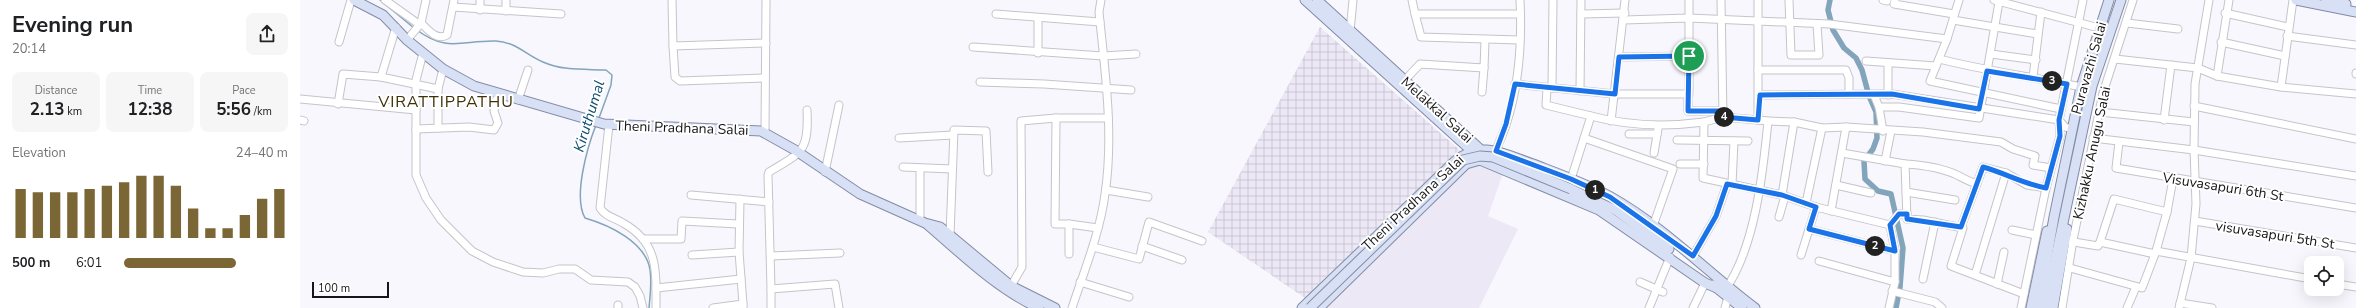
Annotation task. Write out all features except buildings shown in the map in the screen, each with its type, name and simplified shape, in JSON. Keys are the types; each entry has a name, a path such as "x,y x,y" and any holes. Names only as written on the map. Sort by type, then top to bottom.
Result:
{"main road":[{"name":"Theni Pradhana Salai","path":"353,0 367,3 384,15 410,38 423,53 443,69 474,86 591,122 761,131 799,153 860,194 922,222 940,227 1011,286 1052,308"},
{"name":"Melakkal Salai","path":"1305,0 1476,150"},
{"name":"Melakkal Salai","path":"1317,0 1405,80 1476,150 1480,160"},
{"name":"Puravazhi Salai","path":"2038,308 2049,254 2054,217 2081,87 2109,0"},
{"name":"Puravazhi Salai","path":"2066,240 2069,202 2092,86 2121,0"},
{"path":"2296,0 2356,12"},
{"path":"2330,0 2356,6"},
{"name":"Theni Pradhana Salai","path":"1302,308 1454,162 1463,154 1476,150 1496,151 1571,179 1610,197 1653,226 1693,256 1723,290 1742,308"},
{"name":"Theni Pradhana Salai","path":"1310,308 1463,160 1480,156 1493,157 1571,189 1617,211 1723,290"},
{"name":"Theni Pradhana Salai","path":"1319,308 1466,164 1480,160 1599,210 1670,257 1705,283 1723,290 1755,308"},
{"path":"2031,308 2041,254 2054,217"},
{"path":"922,222 933,237 1004,294 1026,306 1039,308"},
{"path":"2045,308 2066,240"},
{"path":"2053,308 2066,240"}],"street":[{"path":"339,42 353,0"},
{"path":"385,0 436,36 444,36 450,28 454,4 480,10 561,14"},
{"path":"410,38 419,25 426,0"},
{"path":"480,0 480,10"},
{"path":"506,0 506,11"},
{"path":"672,0 675,77 680,81 766,78"},
{"path":"765,133 766,0"},
{"path":"1072,308 1093,247 1106,190 1109,148 1106,89 1100,22 1101,0"},
{"path":"1350,31 1353,0"},
{"path":"1412,0 1421,37 1519,40"},
{"path":"1496,151 1506,124 1515,84 1519,40 1520,0"},
{"path":"1553,0 1550,88 1546,105 1611,121 1659,125 1704,122 1723,114"},
{"path":"1580,91 1581,0"},
{"path":"1611,121 1625,0"},
{"path":"1689,0 1688,111 1723,114 1758,120 1794,122 1822,128 1846,127 1882,131 1923,132 2001,142 2013,149 2035,156 2034,165 2051,168"},
{"path":"1721,0 1723,114"},
{"path":"1758,0 1758,70 1760,95 1758,120"},
{"path":"1789,0 1791,55 1819,55 1818,24"},
{"path":"1895,0 1894,4 1996,28 2037,34"},
{"path":"1959,0 1947,39 1930,80 1983,93 2061,109"},
{"path":"2021,308 2046,188 2060,136 2059,120 2083,0"},
{"name":"Kizhakku Anugu Salai","path":"2062,308 2070,268 2066,240 2100,112 2133,0"},
{"path":"2209,0 2198,68 2194,106 2196,182 2195,221 2191,258 2179,305 2212,308"},
{"path":"2217,76 2229,0"},
{"path":"2282,87 2288,27 2293,0"},
{"path":"1879,107 1899,107 1979,118 1979,109 1996,28 1997,1 2079,21 2099,28"},
{"path":"2033,77 2036,60 2037,34 2041,12"},
{"path":"996,14 1100,22"},
{"path":"1416,14 1520,14"},
{"path":"1581,14 1624,17 1833,24 1947,39"},
{"path":"2226,14 2288,27"},
{"path":"1038,18 1038,53"},
{"path":"2127,23 2178,29"},
{"path":"381,77 396,27"},
{"path":"2287,36 2356,45"},
{"path":"1482,92 1485,40"},
{"path":"2222,42 2285,56"},
{"path":"673,46 766,43"},
{"path":"973,47 1038,53 1103,56 1136,54"},
{"path":"423,53 416,85 416,175 419,184 441,220 472,251 493,262 523,272 543,273 558,269 575,269 591,280 628,282 635,288 640,296 643,308"},
{"path":"1991,54 2036,60"},
{"path":"1619,57 1689,56"},
{"path":"2115,59 2198,68 2217,76 2282,87 2356,94"},
{"path":"1866,61 1888,63 1938,63 2033,77 2081,87"},
{"path":"1888,63 1888,94"},
{"path":"1405,80 1420,64 1484,68"},
{"path":"2164,120 2171,65"},
{"path":"438,128 438,88 443,69"},
{"path":"518,100 528,70"},
{"path":"1758,70 1846,70 1849,78 1849,94"},
{"path":"338,104 343,74 381,77 416,85 438,88"},
{"path":"980,82 1044,84 1131,90"},
{"path":"1515,84 1615,94 1688,94"},
{"path":"416,129 470,127 494,130 498,123 494,111 498,93"},
{"path":"1760,95 1888,94 2059,120 2065,127 2072,129"},
{"path":"1870,95 1879,107 1886,161"},
{"path":"300,99 338,104 416,110"},
{"path":"826,172 839,105"},
{"path":"2194,106 2356,139"},
{"path":"771,308 769,172 799,153 806,142 807,110"},
{"path":"2100,112 2194,122"},
{"path":"1571,179 1590,116"},
{"path":"1011,286 1022,267 1021,121 1056,118 1108,118"},
{"path":"1056,118 1055,224 1069,224 1098,228"},
{"path":"1724,308 1723,290 1741,261 1759,190 1763,172 1768,121"},
{"path":"1704,122 1703,178 1784,195 1816,207 1891,224"},
{"path":"1779,217 1784,195 1794,122"},
{"path":"607,124 600,208 605,215 623,223 643,239 653,254 656,308"},
{"path":"1654,153 1659,125"},
{"path":"1831,211 1846,127"},
{"path":"1806,203 1822,128"},
{"path":"950,235 953,135 956,129 986,131 988,172"},
{"path":"1629,134 1657,134"},
{"path":"899,138 953,135"},
{"path":"1584,138 1673,169 1653,226"},
{"path":"2093,138 2194,150 2356,176"},
{"path":"1677,140 1748,141"},
{"path":"1693,256 1716,216 1730,184 1734,141"},
{"name":"Visuvasapuri 6th St","path":"2119,142 2116,168 2173,179 2356,208"},
{"path":"1842,153 1905,164 1922,165 1957,175 1967,181 1978,184"},
{"path":"1680,164 1704,164"},
{"path":"1891,224 1903,214 1906,192 1905,164"},
{"path":"903,167 952,169"},
{"path":"2024,294 1951,266 1963,228 1961,227 1983,167 2006,174 2027,185 2046,188"},
{"path":"920,168 922,222"},
{"path":"1974,275 2006,174"},
{"path":"2070,268 2142,288 2167,212 2173,179"},
{"path":"1836,185 1871,193"},
{"path":"1106,190 1148,197"},
{"path":"1906,192 1955,200"},
{"path":"691,195 769,202"},
{"path":"713,308 743,306 738,224 740,199"},
{"path":"2066,240 2098,246 2114,200 2167,212"},
{"path":"1801,255 1816,207"},
{"path":"1903,214 1907,219 1961,227"},
{"path":"643,239 681,239 682,221 738,224"},
{"name":"visuvasapuri 5th St","path":"2195,221 2356,248"},
{"path":"1093,247 1139,259 1149,222 1202,241"},
{"path":"1923,279 1935,222"},
{"path":"1069,224 1069,254"},
{"path":"1889,308 1894,292 1895,282 1895,251 1891,224"},
{"path":"1809,229 1895,251"},
{"path":"2012,230 2036,235"},
{"path":"2100,242 2304,278"},
{"path":"1142,246 1182,260"},
{"path":"692,255 739,252"},
{"path":"1997,284 2004,252"},
{"path":"770,256 840,253"},
{"path":"1649,308 1660,290 1670,257"},
{"path":"1819,261 1895,282"},
{"path":"656,288 741,279"},
{"path":"1080,282 1129,297"},
{"path":"1640,282 1660,290"},
{"path":"1693,308 1705,283"},
{"path":"771,289 835,284 839,308"},
{"path":"2344,285 2356,288"},
{"path":"2127,308 2136,287"},
{"path":"1894,292 1934,302 1942,308"}],"shaded area":[{"path":"1320,27 1462,152 1308,300 1208,232"},
{"path":"1480,164 1503,173 1488,216 1518,229 1479,308 1325,308 1470,167"}],"waterway":[{"name":"Kiruthumal","path":"380,0 414,28"},
{"path":"1830,0 1828,10 1833,30 1844,48 1856,58 1862,70 1869,96 1876,112 1877,138 1873,149 1864,161 1865,179 1878,191 1891,194 1903,248 1900,287 1896,308"},
{"name":"Kiruthumal","path":"417,30 428,37 446,43 455,44 484,41 503,42 515,46 537,59 558,67 606,70 612,75 611,85 599,118"},
{"name":"Kiruthumal","path":"596,125 585,159 580,198 582,209 585,218 615,230 625,236 642,251 647,260 651,275 649,308"}],"district":[{"name":"VIRATTIPPATHU","path":"446,102"}],"route":[{"path":"1689,56 1688,111 1723,111 1723,117 1758,120 1760,95 1849,94 1865,96 1892,94 1979,109 1987,71 2033,77 2067,84 2059,120 2060,136 2046,188 2027,185 2006,174 1983,167 1961,227 1923,220 1907,219 1907,214 1899,214 1890,225 1895,251 1809,229 1816,207 1782,195 1727,184 1716,216 1703,243 1693,256 1635,213 1610,197 1571,179 1496,151 1506,124 1515,84 1615,94 1619,57 1689,56"}]}
